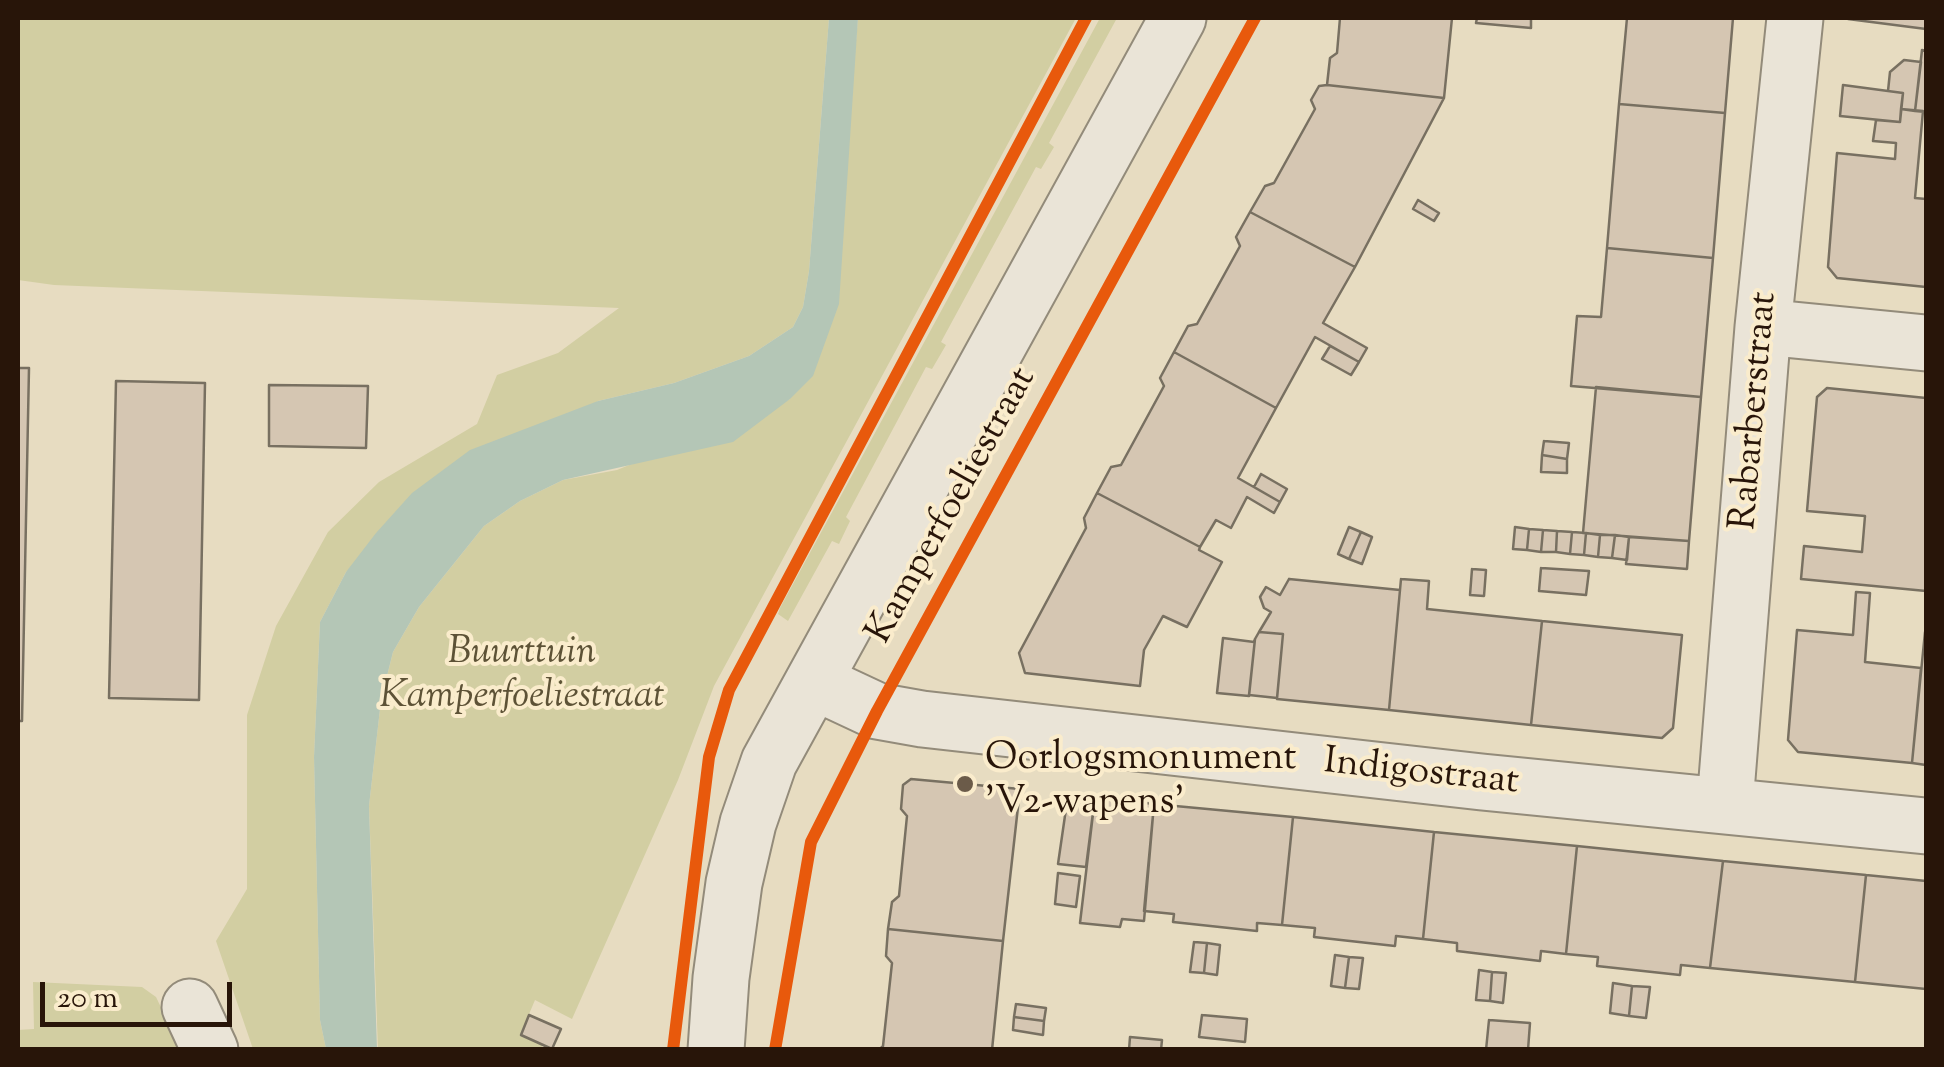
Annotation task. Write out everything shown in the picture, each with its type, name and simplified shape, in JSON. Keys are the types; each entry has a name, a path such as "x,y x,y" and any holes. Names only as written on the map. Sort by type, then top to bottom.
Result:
{"street":[{"name":"Kamperfoeliestraat","path":"716,1050 732,902 748,823 769,762 1178,18"},
{"name":"Rabarberstraat","path":"1725,804 1763,327 1795,18"},
{"path":"1763,327 1926,343"},
{"name":"Indigostraat","path":"814,682 877,710 922,719 1482,782 1926,826"}],"green space":[{"path":"18,18 829,18 809,271 803,307 793,327 749,356 674,383 598,401 346,572 320,622 314,757 320,1020 326,1049 253,1049 216,941 247,889 247,715 276,626 328,532 379,482 477,424 497,375 558,353 619,308 54,285 18,280"},
{"name":"Buurttuin Kamperfoeliestraat","path":"858,18 1076,18 714,686 678,780 572,1019 535,1000 521,1033 543,1044 541,1049 378,1050 369,806 381,700 393,652 419,607 484,526 520,501 563,480 617,470 790,399 846,155"},
{"path":"1100,18 1117,18 1049,143 1054,147 1041,169 1036,167 941,342 946,345 932,369 926,367 846,517 850,521 839,544 832,541 788,621 778,614 780,608"},
{"path":"33,982 142,987 156,997 181,1049 18,1050 18,1030 34,1029"}],"shaded area":[{"path":"829,18 858,18 839,304 813,376 790,399 733,442 563,480 520,501 484,526 419,607 393,652 381,700 369,806 377,1049 326,1049 320,1020 314,757 320,622 346,572 376,533 412,493 470,450 598,401 674,383 749,356 793,327 803,307 809,271"}],"building":[{"path":"1340,18 1452,18 1444,98 1327,85 1330,58 1337,53"},
{"path":"1477,18 1531,18 1531,28 1476,23"},
{"path":"1627,18 1733,18 1725,113 1619,104"},
{"path":"1926,18 1926,29 1848,19"},
{"path":"1922,50 1926,51 1926,112 1915,111"},
{"path":"1904,60 1921,62 1915,111 1901,109 1903,93 1888,91 1890,72"},
{"path":"1843,85 1903,93 1900,122 1840,116"},
{"path":"1319,86 1444,98 1355,267 1250,212 1265,186 1274,183 1315,109 1311,100"},
{"path":"1619,104 1725,113 1713,258 1607,248"},
{"path":"1901,109 1923,111 1915,198 1926,199 1926,287 1837,278 1828,267 1837,153 1895,159 1896,143 1873,141 1876,120 1900,122"},
{"path":"1418,200 1439,213 1434,221 1413,209"},
{"path":"1250,212 1355,267 1323,323 1367,348 1359,362 1315,337 1276,408 1174,352 1188,326 1197,324 1240,246 1236,237"},
{"path":"1607,248 1713,258 1701,397 1571,386 1577,316 1601,317"},
{"path":"1330,346 1359,362 1351,375 1322,359"},
{"path":"1174,352 1276,408 1238,478 1280,502 1274,513 1247,497 1231,528 1216,520 1200,547 1097,493 1111,467 1121,465 1164,386 1160,378"},
{"path":"18,368 29,368 22,721 18,721"},
{"path":"116,381 205,383 199,700 109,698"},
{"path":"269,385 368,386 366,448 269,446"},
{"path":"1596,387 1701,397 1689,541 1583,533"},
{"path":"1827,388 1926,398 1926,591 1801,579 1804,546 1862,552 1865,516 1807,511 1817,397"},
{"path":"1544,441 1569,443 1567,459 1542,455"},
{"path":"1542,455 1567,459 1567,473 1541,472"},
{"path":"1261,474 1287,489 1280,502 1254,487"},
{"path":"1097,493 1222,562 1187,627 1163,616 1144,650 1140,686 1025,673 1019,653 1086,528 1084,518"},
{"path":"1349,527 1361,532 1349,559 1338,554"},
{"path":"1515,527 1529,529 1527,550 1513,549"},
{"path":"1529,529 1543,530 1541,552 1527,550"},
{"path":"1543,530 1557,531 1556,552 1541,552"},
{"path":"1557,531 1572,532 1570,554 1556,552"},
{"path":"1361,532 1372,537 1362,564 1349,559"},
{"path":"1572,532 1586,533 1584,555 1570,554"},
{"path":"1586,533 1600,535 1598,557 1584,555"},
{"path":"1600,535 1615,535 1612,558 1598,557"},
{"path":"1615,535 1629,537 1627,560 1612,558"},
{"path":"1629,537 1689,541 1687,569 1626,564"},
{"path":"1541,568 1589,571 1586,595 1539,591"},
{"path":"1472,569 1486,570 1484,596 1470,595"},
{"path":"1289,579 1400,590 1389,710 1277,699 1283,634 1259,632 1271,612 1264,608 1260,597 1266,587 1280,595"},
{"path":"1401,579 1429,581 1427,609 1542,621 1531,725 1389,710"},
{"path":"1856,592 1870,593 1865,662 1921,668 1912,763 1798,752 1788,740 1797,630 1853,635"},
{"path":"1542,621 1682,635 1673,728 1662,738 1531,725"},
{"path":"1259,632 1283,634 1277,698 1249,695"},
{"path":"1926,632 1926,765 1912,763"},
{"path":"1223,638 1254,642 1255,639 1249,696 1217,693"},
{"path":"911,779 1020,789 1003,941 888,929 892,902 899,896 907,816 901,809 903,785"},
{"path":"1068,795 1095,797 1086,867 1058,864"},
{"path":"1095,797 1154,804 1144,921 1122,919 1120,927 1080,923"},
{"path":"1154,804 1293,817 1282,925 1257,923 1257,931 1173,922 1174,914 1144,911"},
{"path":"1293,817 1434,832 1423,939 1396,936 1395,946 1314,937 1315,928 1282,925"},
{"path":"1434,832 1577,846 1566,954 1541,951 1540,961 1457,951 1457,943 1423,939"},
{"path":"1577,846 1723,861 1710,968 1681,965 1680,975 1597,966 1598,957 1566,954"},
{"path":"1723,861 1866,875 1855,982 1710,968"},
{"path":"1058,873 1080,876 1076,907 1055,904"},
{"path":"1866,875 1926,881 1926,989 1855,982"},
{"path":"888,929 1003,941 992,1050 879,1050 883,1046 892,963 886,956"},
{"path":"1194,942 1207,943 1204,973 1190,972"},
{"path":"1207,943 1220,945 1217,975 1204,973"},
{"path":"1335,955 1349,957 1345,988 1331,986"},
{"path":"1349,957 1363,958 1359,989 1345,988"},
{"path":"1479,970 1492,972 1490,1001 1476,1000"},
{"path":"1492,972 1506,973 1503,1003 1490,1001"},
{"path":"1613,983 1632,986 1629,1016 1610,1013"},
{"path":"1632,986 1650,987 1646,1018 1629,1016"},
{"path":"1016,1004 1046,1008 1044,1021 1014,1017"},
{"path":"529,1015 561,1029 552,1049 521,1035"},
{"path":"1202,1015 1247,1019 1245,1042 1199,1037"},
{"path":"1014,1017 1044,1021 1043,1035 1013,1030"},
{"path":"1489,1020 1530,1023 1528,1050 1486,1050"},
{"path":"1130,1037 1162,1040 1161,1050 1129,1050"}],"cycle path":[{"path":"673,1050 709,757 729,690 1086,18"},
{"path":"775,1050 811,842 877,711 1255,18"}],"place":[{"name":"Oorlogsmonument 'V2-wapens'","path":"965,784"}]}
